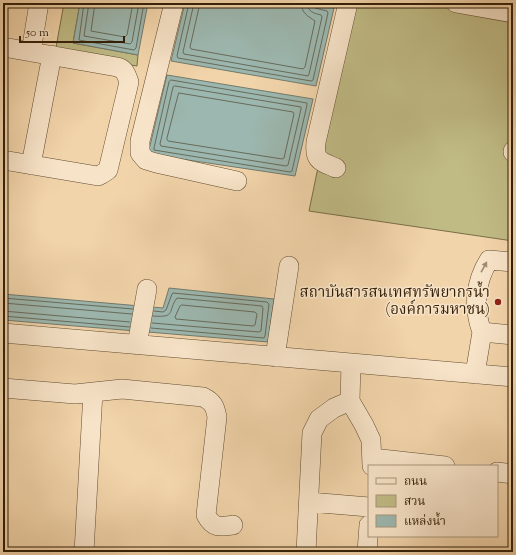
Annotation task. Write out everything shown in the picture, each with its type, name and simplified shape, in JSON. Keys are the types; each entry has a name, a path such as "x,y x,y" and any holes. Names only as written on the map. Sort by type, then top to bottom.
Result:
{"street":[{"path":"31,52 39,3"},
{"path":"174,3 140,141 140,153 146,160 156,163 237,181"},
{"path":"336,168 320,161 315,152 348,3"},
{"path":"456,3 513,13"},
{"path":"3,47 123,69 129,82 108,170 102,174 98,176 3,160"},
{"path":"31,165 52,56"},
{"path":"475,374 482,332 477,319 475,305 482,271 489,260 513,262"},
{"path":"275,357 290,266"},
{"path":"137,339 145,296"},
{"path":"482,332 513,335"},
{"path":"3,333 137,339 275,357 513,377"},
{"path":"351,363 350,401 371,440 372,462 427,465"},
{"path":"3,388 74,394 122,388 203,397 210,401 215,407 217,416 206,515 209,522 215,526 233,525"},
{"path":"84,552 93,392"},
{"path":"306,552 312,433 319,419 334,408 350,401"},
{"path":"498,472 513,474"},
{"path":"309,502 368,507"},
{"path":"367,552 368,537"}],"green space":[{"path":"64,3 80,3 73,43 138,55 137,66 55,53"},
{"path":"352,3 428,3 513,18 513,241 309,211"}],"water":[{"path":"80,3 148,3 138,55 73,43"},
{"path":"185,3 305,3 334,8 316,86 171,61"},
{"path":"167,75 313,99 295,176 148,154"},
{"path":"169,288 274,299 268,342 3,320 3,294 163,308"}],"place":[{"name":"สถาบันสารสนเทศทรัพยากรน้ำ (องค์การมหาชน)","path":"498,302"}]}
